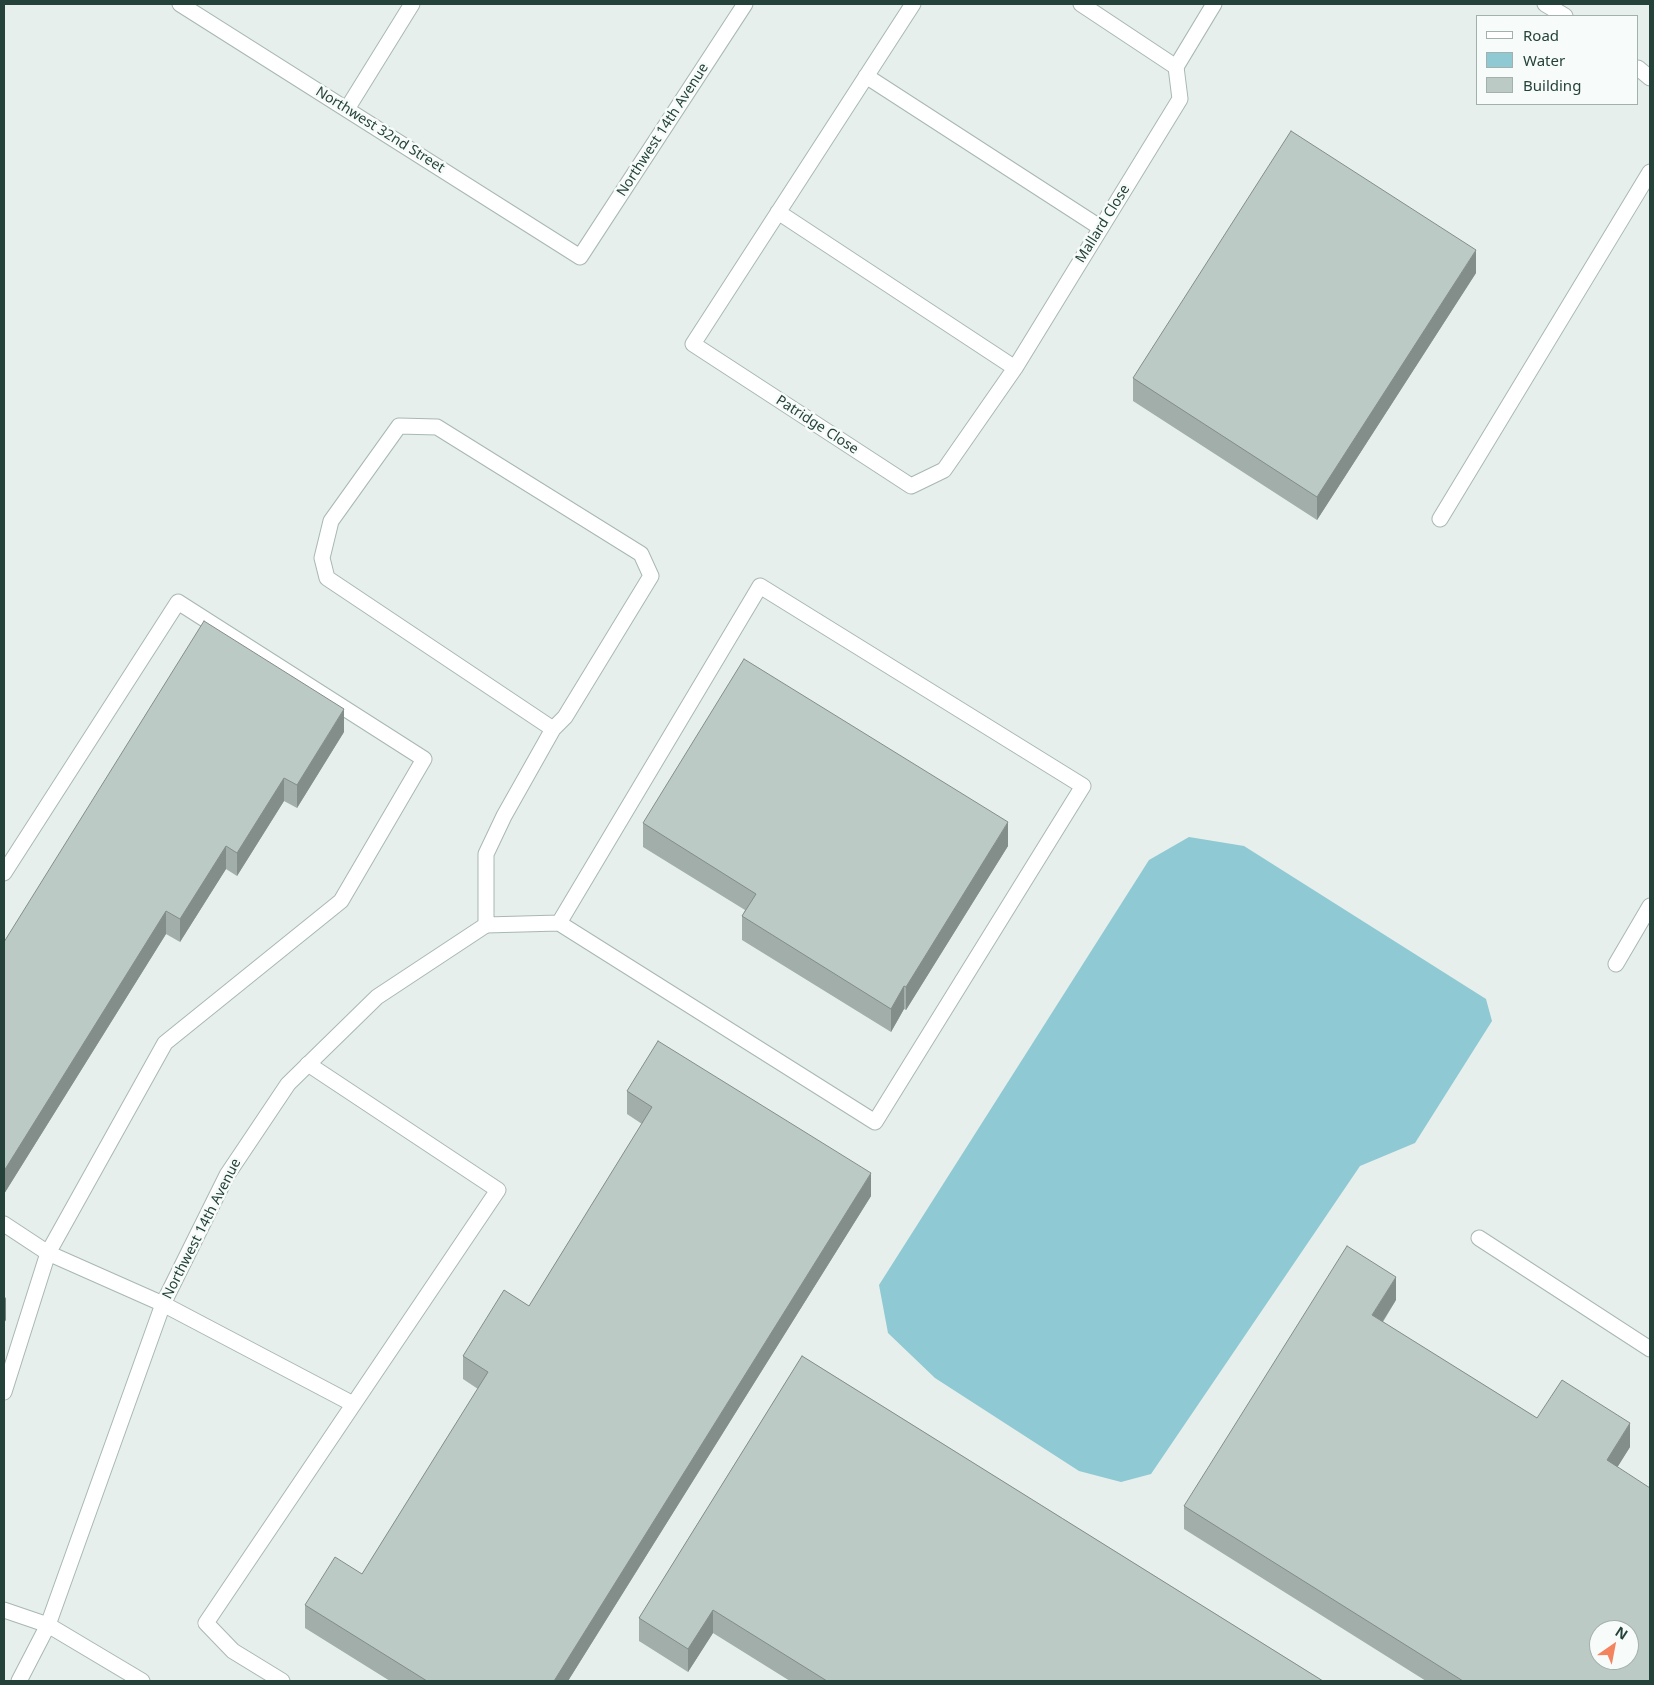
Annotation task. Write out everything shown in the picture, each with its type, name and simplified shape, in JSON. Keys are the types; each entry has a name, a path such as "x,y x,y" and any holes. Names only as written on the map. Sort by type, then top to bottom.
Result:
{"street":[{"name":"Northwest 32nd Street","path":"180,4 580,257"},
{"path":"347,108 412,4"},
{"name":"Northwest 14th Avenue","path":"580,257 746,4"},
{"path":"913,4 778,212 1015,368"},
{"path":"1081,4 1176,67 1214,4"},
{"path":"1545,4 1563,15"},
{"name":"Mallard Close","path":"944,470 1015,368 1180,100 1176,67"},
{"path":"1639,69 1650,78"},
{"path":"866,76 1101,228"},
{"path":"1440,519 1650,172"},
{"name":"Patridge Close","path":"778,212 693,344 911,486 944,470"},
{"path":"553,729 327,578 322,558 331,521 399,426 437,427 641,554 651,576 565,717 553,729 504,816 486,854 486,925 559,923 875,1122 1083,786 760,586 559,923"},
{"path":"4,873 178,602 424,759 341,901 165,1043 48,1253 4,1392"},
{"path":"1616,964 1650,906"},
{"name":"Northwest 14th Avenue","path":"19,1681 48,1625 163,1304 227,1175 288,1084 376,996 486,925"},
{"path":"282,1681 233,1651 206,1623 498,1190 308,1064"},
{"path":"4,1224 48,1253 163,1304 353,1404"},
{"path":"1479,1238 1650,1349"},
{"path":"4,1610 48,1625 142,1681"}],"water":[{"path":"1189,837 1244,846 1486,999 1492,1021 1415,1143 1360,1166 1151,1474 1121,1482 1079,1471 935,1378 888,1333 879,1285 1149,860"}],"building":[{"path":"1291,131 1476,250 1317,497 1133,378"},
{"path":"204,621 344,709 297,785 284,778 237,853 226,846 180,919 166,911 4,1171 4,942"},
{"path":"744,659 1008,822 891,1009 742,916 756,894 643,823"},
{"path":"658,1041 871,1173 554,1681 427,1681 305,1605 335,1557 362,1574 488,1372 463,1356 504,1290 529,1306 652,1107 627,1091"},
{"path":"1347,1246 1396,1277 1372,1315 1537,1418 1562,1380 1630,1423 1607,1460 1650,1488 1650,1681 1463,1681 1184,1506"},
{"path":"802,1356 1323,1681 827,1681 713,1610 688,1649 639,1618"}]}
